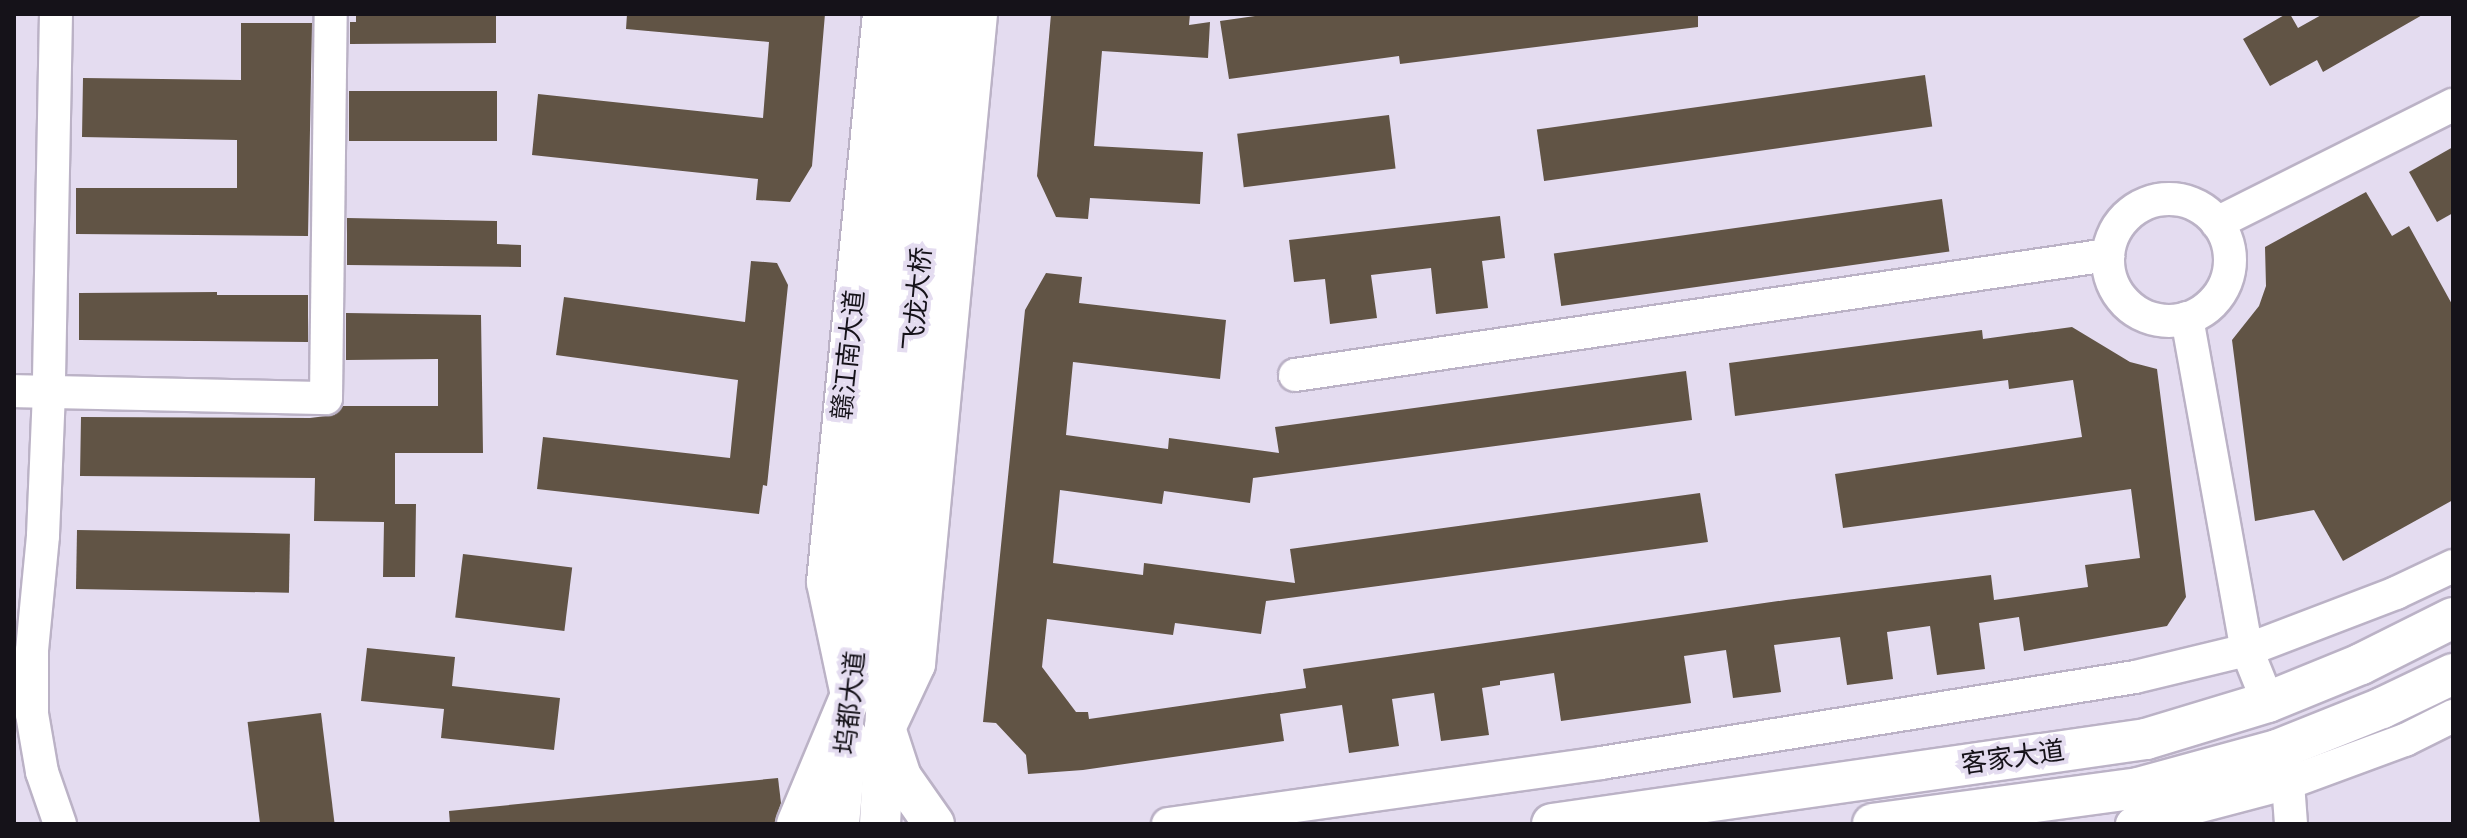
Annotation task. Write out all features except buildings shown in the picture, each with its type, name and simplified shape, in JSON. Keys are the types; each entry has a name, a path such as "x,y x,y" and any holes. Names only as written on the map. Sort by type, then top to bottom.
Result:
{"main road":[{"name":"赣江南大道","path":"851,695 827,582 883,14"},
{"name":"飞龙大桥","path":"878,584 911,14"},
{"name":"飞龙大桥","path":"878,584 942,14"},
{"path":"934,824 901,777 885,728 915,664 977,14"},
{"name":"坞都大道","path":"839,824 851,695 878,584"},
{"name":"坞都大道","path":"878,584 885,728 880,824"},
{"name":"客家大道","path":"1552,824 2146,739 2268,702 2361,664 2453,618"},
{"name":"客家大道","path":"1873,824 2282,766 2382,708 2453,674"},
{"path":"797,824 851,695"}],"street":[{"path":"56,14 49,392 43,536 32,651 32,714 42,772 60,824"},
{"path":"14,391 326,398 331,14"},
{"path":"2217,223 2453,105"},
{"path":"2160,200 2192,204 2217,223 2230,251 2226,282 2207,308 2187,318 2163,321 2134,310 2114,287 2108,255 2119,225 2144,204 2160,200"},
{"path":"1295,375 2108,255"},
{"path":"2187,318 2247,650 2268,702"},
{"path":"1168,824 1601,763 2135,677 2247,650 2396,593 2453,566"},
{"path":"2132,824 2282,766 2405,740 2453,716"},
{"path":"2282,766 2291,824"}]}
